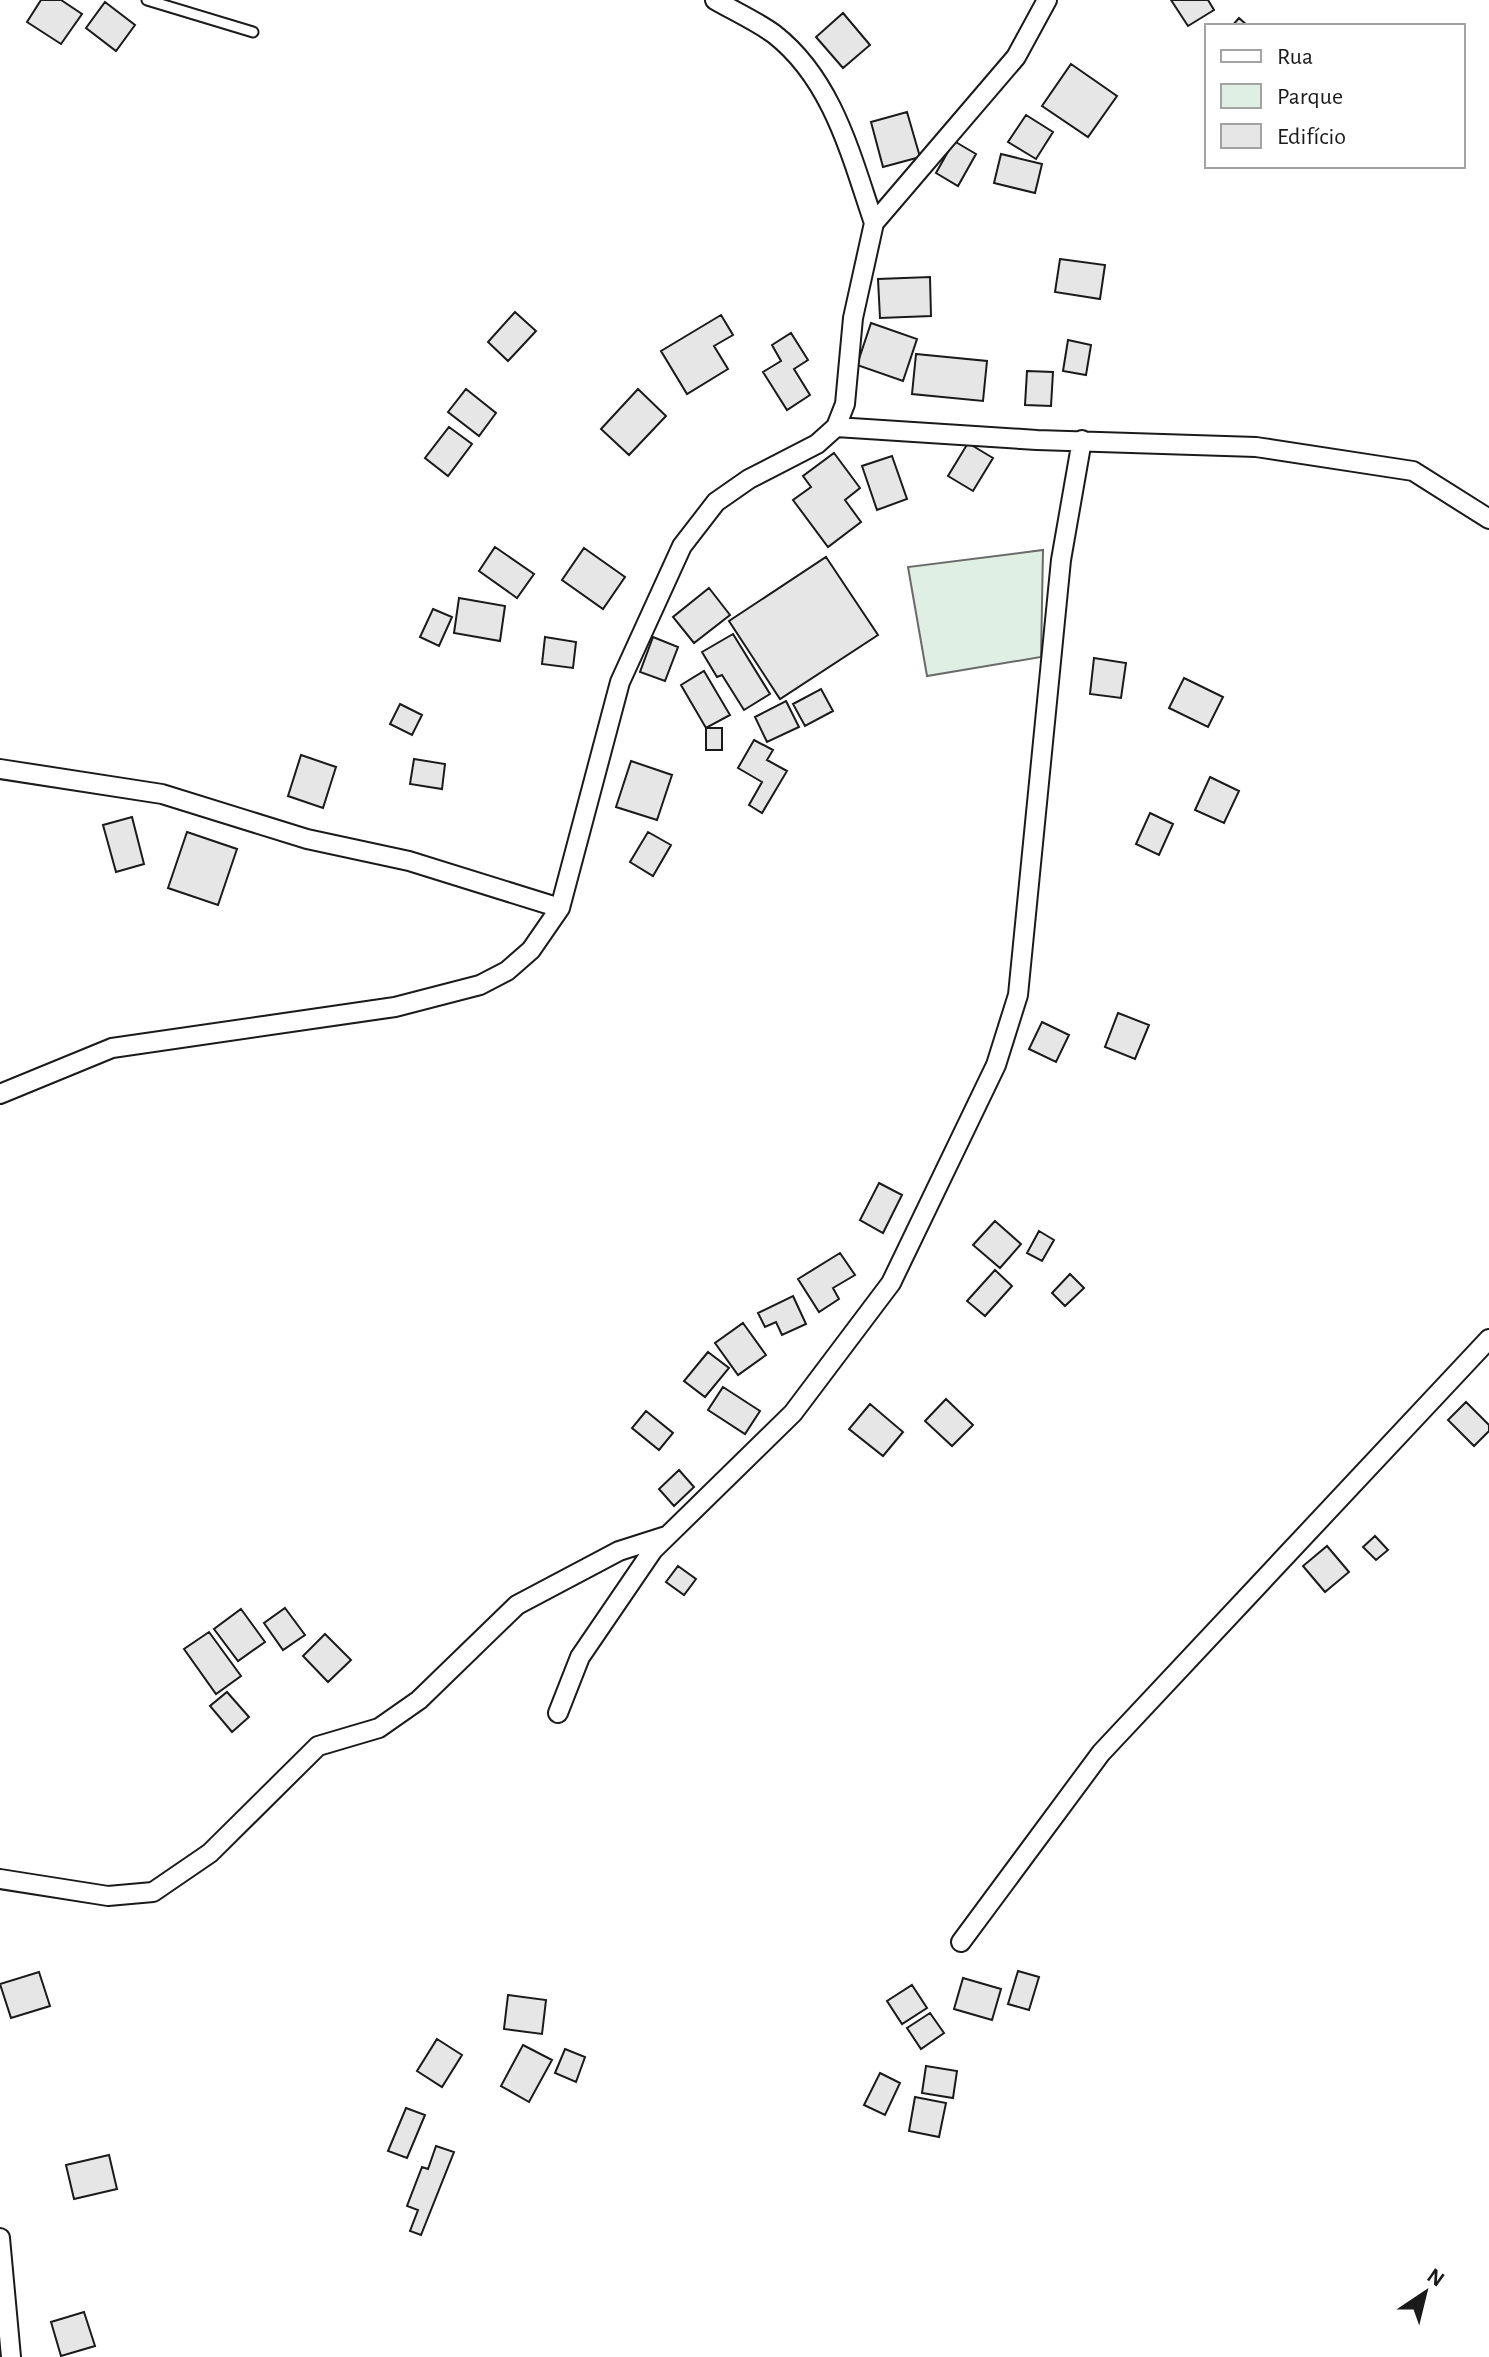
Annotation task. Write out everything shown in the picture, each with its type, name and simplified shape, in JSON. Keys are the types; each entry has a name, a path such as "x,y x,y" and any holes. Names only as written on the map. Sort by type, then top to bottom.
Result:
{"street":[{"path":"715,0 774,34 811,74 835,111 874,223"},
{"path":"0,1094 112,1048 395,1007 480,985 507,971 531,950 560,908 620,682 682,546 716,502 749,479 817,444 836,427 845,404 853,318 874,223 1016,57 1047,0"},
{"path":"836,427 1256,447 1413,471 1489,519"},
{"path":"558,1713 580,1657 653,1550 793,1413 891,1283 996,1065 1018,995 1061,560 1082,440"},
{"path":"0,769 162,794 307,839 409,861 560,908"},
{"path":"961,1942 1101,1753 1489,1339"},
{"path":"0,1879 108,1896 153,1892 210,1853 318,1746 379,1728 419,1700 517,1605 619,1551 670,1534"},
{"path":"0,2238 11,2357"}],"lane":[{"path":"147,0 253,32"}],"green space":[{"path":"1043,550 1041,657 927,676 908,567"}],"building":[{"path":"41,0 61,0 82,14 61,44 27,22"},
{"path":"1171,0 1208,0 1214,10 1188,26"},
{"path":"105,2 135,25 116,51 86,28"},
{"path":"843,13 870,45 843,68 816,37"},
{"path":"1071,64 1117,96 1088,137 1042,106"},
{"path":"907,112 920,157 883,167 871,122"},
{"path":"1026,115 1053,132 1036,159 1008,142"},
{"path":"954,141 976,154 958,186 936,173"},
{"path":"1001,154 1042,164 1035,193 994,183"},
{"path":"1060,259 1105,265 1100,299 1055,292"},
{"path":"930,277 931,316 880,318 878,279"},
{"path":"515,312 536,331 508,361 488,342"},
{"path":"721,315 733,335 714,346 728,369 687,394 661,351"},
{"path":"871,323 917,339 903,381 857,365"},
{"path":"791,333 808,360 794,369 810,395 787,410 763,372 781,361 772,345"},
{"path":"1068,340 1091,345 1086,375 1063,371"},
{"path":"916,354 987,361 983,401 912,394"},
{"path":"1027,371 1053,372 1051,406 1025,405"},
{"path":"466,389 496,413 479,436 448,412"},
{"path":"638,389 666,416 629,455 601,429"},
{"path":"449,427 472,444 448,476 425,458"},
{"path":"968,443 993,458 973,491 948,476"},
{"path":"834,453 860,488 845,500 861,522 828,547 793,500 811,487 803,476"},
{"path":"892,456 907,499 877,510 862,466"},
{"path":"495,547 534,574 517,598 479,571"},
{"path":"584,548 625,577 603,609 562,580"},
{"path":"826,557 878,635 780,699 729,621"},
{"path":"709,588 730,615 694,643 673,617"},
{"path":"459,598 505,606 500,641 454,633"},
{"path":"433,609 452,617 439,646 420,637"},
{"path":"733,634 770,694 744,710 722,675 717,677 702,652"},
{"path":"545,637 576,642 573,668 542,664"},
{"path":"653,637 678,647 665,681 640,672"},
{"path":"1094,658 1126,663 1121,698 1090,694"},
{"path":"704,671 730,715 706,728 681,685"},
{"path":"1184,678 1223,697 1208,727 1169,708"},
{"path":"821,689 833,711 805,726 793,704"},
{"path":"786,701 799,727 767,742 755,717"},
{"path":"400,704 422,715 412,735 390,724"},
{"path":"706,728 722,728 722,750 706,750"},
{"path":"754,740 773,750 767,760 787,771 762,813 749,805 762,782 738,768"},
{"path":"301,755 336,767 323,808 288,796"},
{"path":"414,759 445,764 442,789 410,784"},
{"path":"631,761 672,775 657,820 616,807"},
{"path":"1210,777 1239,791 1224,823 1195,810"},
{"path":"1150,813 1173,824 1159,855 1136,844"},
{"path":"132,817 144,864 116,872 103,825"},
{"path":"187,832 237,849 218,905 168,888"},
{"path":"648,832 671,845 653,876 630,862"},
{"path":"1118,1013 1149,1025 1135,1059 1105,1047"},
{"path":"1042,1022 1069,1035 1056,1062 1029,1049"},
{"path":"879,1183 902,1195 883,1233 860,1220"},
{"path":"995,1221 1021,1244 1000,1268 973,1245"},
{"path":"1039,1231 1054,1240 1042,1261 1027,1253"},
{"path":"840,1253 855,1275 833,1288 839,1299 819,1312 798,1279"},
{"path":"995,1270 1012,1286 985,1316 967,1301"},
{"path":"1070,1274 1084,1288 1065,1306 1052,1293"},
{"path":"793,1296 806,1324 782,1335 776,1322 765,1327 758,1313"},
{"path":"743,1323 766,1355 738,1375 715,1343"},
{"path":"708,1352 729,1368 705,1397 684,1381"},
{"path":"723,1387 760,1411 745,1434 708,1410"},
{"path":"946,1399 973,1425 952,1446 925,1421"},
{"path":"1466,1402 1489,1425 1489,1431 1474,1446 1448,1420"},
{"path":"870,1404 903,1432 883,1456 849,1429"},
{"path":"646,1411 673,1433 659,1450 632,1428"},
{"path":"679,1470 694,1487 674,1506 659,1489"},
{"path":"1375,1536 1388,1550 1376,1560 1363,1547"},
{"path":"1327,1546 1349,1572 1325,1592 1303,1566"},
{"path":"678,1566 696,1579 684,1595 666,1582"},
{"path":"285,1608 305,1635 283,1650 264,1623"},
{"path":"241,1609 265,1642 238,1661 214,1629"},
{"path":"209,1632 241,1676 216,1694 184,1649"},
{"path":"325,1634 351,1660 328,1682 303,1656"},
{"path":"227,1692 249,1717 232,1732 210,1706"},
{"path":"1018,1971 1039,1977 1029,2010 1008,2004"},
{"path":"39,1972 50,2006 11,2018 0,1984"},
{"path":"963,1978 1001,1989 992,2020 954,2009"},
{"path":"912,1985 927,2008 902,2024 887,2001"},
{"path":"508,1995 546,2000 542,2034 504,2029"},
{"path":"930,2013 944,2033 921,2049 907,2028"},
{"path":"437,2039 462,2055 442,2087 417,2071"},
{"path":"523,2045 552,2060 529,2102 501,2086"},
{"path":"565,2049 585,2057 576,2082 555,2073"},
{"path":"926,2066 957,2071 953,2098 922,2093"},
{"path":"880,2073 900,2083 885,2115 864,2105"},
{"path":"915,2097 946,2103 939,2137 909,2131"},
{"path":"406,2108 425,2115 407,2158 388,2151"},
{"path":"436,2146 454,2152 421,2235 410,2231 418,2210 407,2206 422,2167 428,2169"},
{"path":"109,2155 117,2189 74,2199 66,2165"},
{"path":"84,2312 95,2346 61,2356 51,2322"}]}
